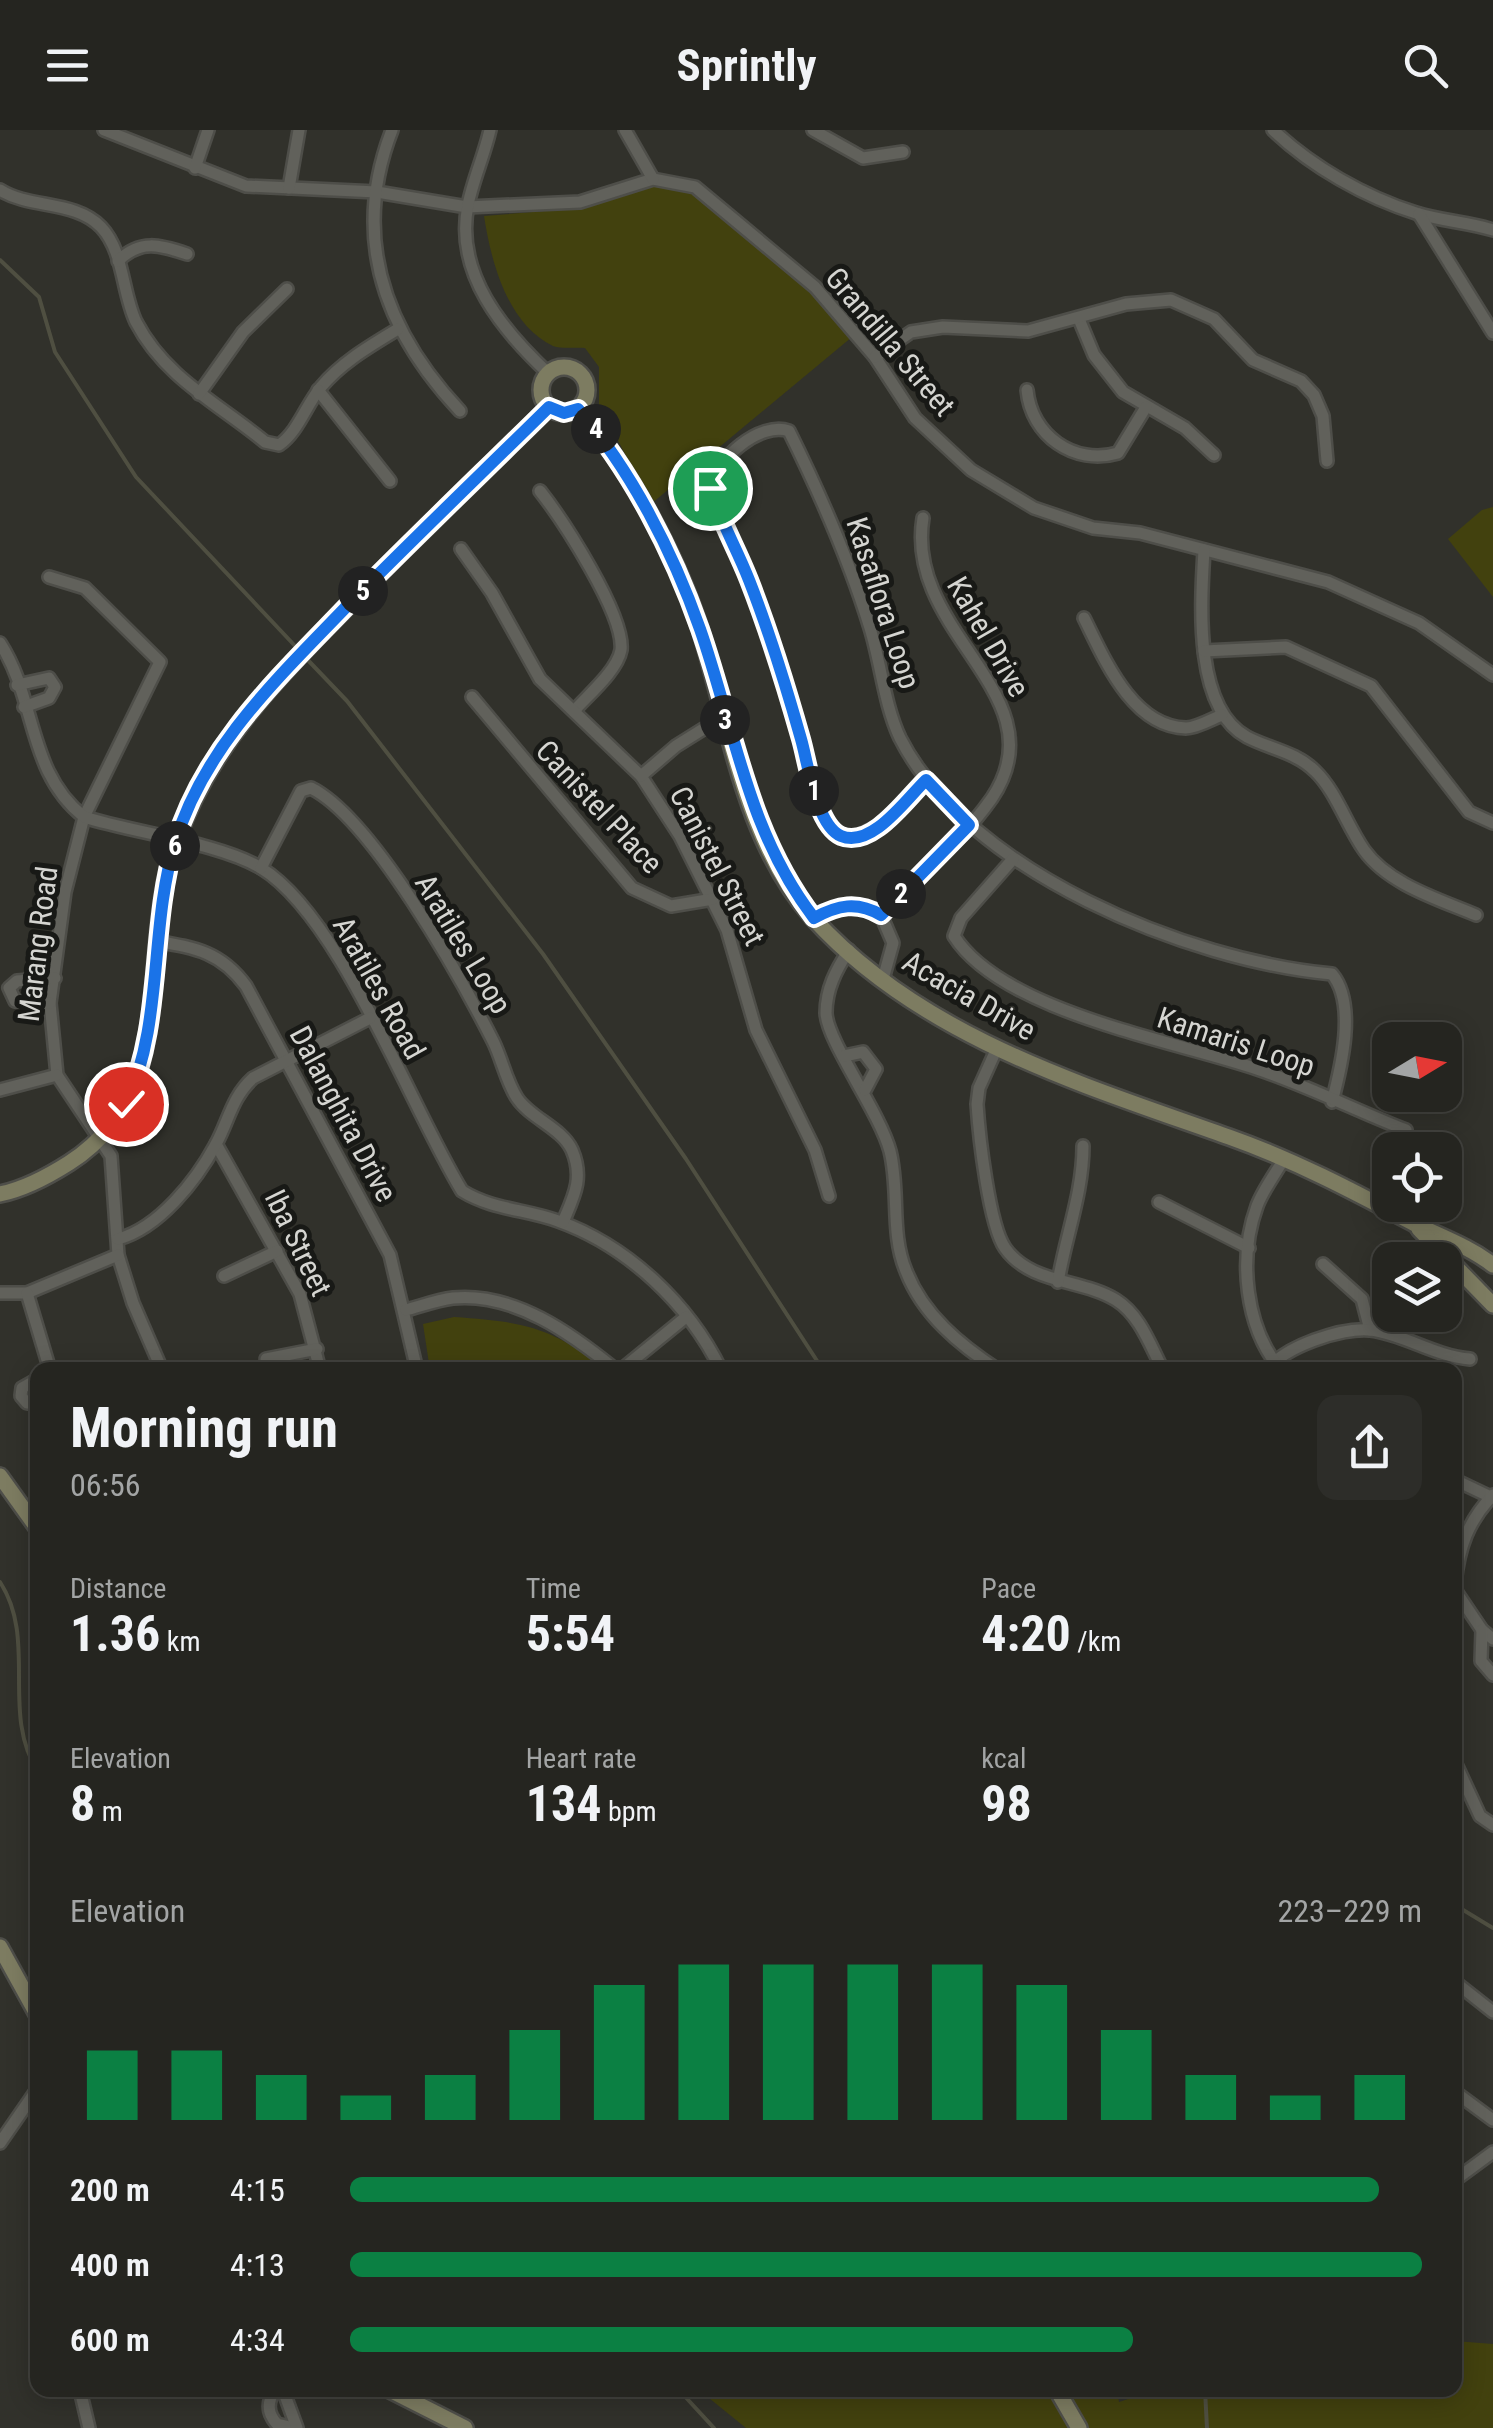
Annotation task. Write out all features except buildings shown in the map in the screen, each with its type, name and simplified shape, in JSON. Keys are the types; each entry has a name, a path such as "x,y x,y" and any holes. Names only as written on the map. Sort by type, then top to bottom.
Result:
{"street":[{"path":"104,130 246,186 377,192 467,207 580,202 653,178 625,130"},
{"path":"195,168 208,130"},
{"path":"289,188 300,130"},
{"path":"392,130 377,192 376,242 384,291 398,330 423,371 460,411"},
{"path":"490,130 467,207 474,272 486,303 506,331 549,374"},
{"path":"813,130 862,158 903,152"},
{"path":"1273,130 1334,175 1419,214 1493,230"},
{"name":"Grandilla Street","path":"653,178 695,186 815,287 874,357 915,418 971,470 1034,508 1093,528 1140,533 1328,582 1419,623 1493,675"},
{"path":"0,190 29,203 74,211 102,228 145,338 174,374 266,442 279,446 338,367 398,330"},
{"path":"1419,214 1493,334"},
{"path":"118,261 139,245 158,245 187,254"},
{"path":"199,394 243,332 287,289"},
{"path":"874,357 911,332 943,327 1028,331 1155,299 1194,307 1214,319 1253,360 1286,372 1314,395 1327,435 1327,461"},
{"path":"1080,319 1094,354 1123,392 1184,428 1214,455"},
{"path":"566,368 584,378 586,398 578,409 564,413 549,407 542,392 549,374 566,368"},
{"path":"318,390 390,482"},
{"path":"1026,390 1029,410 1039,428 1070,451 1098,459 1118,453 1146,408"},
{"path":"0,1194 36,1183 100,1140 126,1104 147,1049 156,941 175,842 212,762 275,681 549,407"},
{"name":"Acacia Drive","path":"578,409 612,447 658,535 700,627 753,812 787,884 814,918 882,980 997,1048 1114,1100 1284,1159 1372,1197"},
{"name":"Kasaflora Loop","path":"926,780 878,827 863,836 844,838 834,831 817,802 795,717 749,580 710,488 726,460 760,432 775,426 789,431 842,542 899,735 926,780 969,825"},
{"path":"540,491 591,570 620,639 616,661 574,711"},
{"name":"Kahel Drive","path":"881,915 969,825 1001,780 1008,734 996,692 958,640 930,590 920,558 923,518"},
{"name":"Canistel Street","path":"461,549 492,593 540,679 642,776 713,898 744,976 761,1042 815,1150 829,1196"},
{"path":"1204,550 1200,617 1204,651 1222,714 1244,736 1293,754 1318,773 1366,854 1381,869 1476,915"},
{"name":"Marang Road","path":"48,577 85,588 160,662 84,816 65,892 50,1004 57,1075 111,1156 116,1181 118,1255 132,1303 158,1362"},
{"path":"1084,618 1126,693 1154,718 1187,728 1222,714"},
{"path":"0,644 52,785 84,816"},
{"path":"1204,651 1286,647 1371,686 1469,812 1493,824"},
{"path":"17,685 42,677 55,687 49,698 24,707"},
{"name":"Canistel Place","path":"472,697 632,888 671,906 713,898"},
{"path":"642,776 676,746 724,716"},
{"name":"Aratiles Loop","path":"261,868 301,791 310,788 319,792 355,825 378,852 459,982 492,1039 518,1099 571,1147 580,1181 563,1222"},
{"name":"Aratiles Road","path":"84,816 261,868 309,915 370,1018 462,1191 486,1206 563,1222 658,1279 707,1341 717,1362"},
{"name":"Kamaris Loop","path":"969,825 1012,859 1188,943 1282,970 1332,974 1340,983 1346,1050 1332,1102 1258,1070 1104,1026 1037,997 966,956 954,936 961,918 1012,859"},
{"path":"814,918 834,908 853,905 881,915 893,944 882,980"},
{"name":"Dalanghita Drive","path":"156,941 211,952 230,964 390,1254 416,1362"},
{"path":"848,950 828,989 826,1017 865,1090 890,1151 897,1195 897,1236 906,1272 951,1338 986,1362"},
{"path":"50,1004 16,1001 9,988 17,981 54,978"},
{"path":"118,1239 138,1234 156,1219 216,1144 237,1092 286,1060 370,1018"},
{"path":"997,1048 979,1088 977,1104 995,1230 1007,1252 1023,1264 1058,1282 1082,1284 1117,1300 1138,1320 1158,1362"},
{"path":"844,1056 863,1052 873,1059 876,1069 865,1090"},
{"path":"0,1090 57,1075"},
{"path":"1332,1102 1406,1130"},
{"name":"Iba Street","path":"216,1144 300,1294 319,1362"},
{"path":"1058,1282 1068,1222 1083,1183 1083,1146"},
{"path":"1271,1362 1255,1331 1249,1248 1257,1204 1284,1159"},
{"path":"1159,1202 1249,1248"},
{"name":"Acacia Drive","path":"1413,1222 1470,1248 1493,1265"},
{"name":"Acacia Drive","path":"1413,1222 1493,1305"},
{"path":"224,1276 277,1251"},
{"path":"0,1292 27,1293 118,1255"},
{"path":"1323,1264 1362,1299 1370,1330"},
{"path":"27,1293 48,1362"},
{"path":"406,1310 454,1298 508,1305 570,1333 608,1362"},
{"path":"629,1362 686,1317"},
{"path":"1281,1362 1304,1346 1370,1330 1442,1356 1470,1359"},
{"path":"266,1359 317,1349"},
{"path":"30,1383 22,1388 21,1396 30,1403"},
{"path":"0,1476 30,1518"},
{"path":"1462,1483 1493,1496 1472,1517 1462,1543"},
{"path":"1462,1598 1482,1630 1493,1639"},
{"path":"1482,1630 1481,1661 1493,1674"},
{"path":"1462,1777 1480,1816 1493,1825"},
{"path":"0,1947 30,2001"},
{"path":"1462,1988 1493,2012"},
{"path":"1462,2097 1493,2120"},
{"path":"0,2142 30,2099"},
{"path":"1462,2175 1493,2152"},
{"path":"82,2397 89,2428"},
{"path":"273,2397 269,2402 277,2424 296,2428"},
{"path":"282,2397 296,2428"},
{"path":"404,2397 465,2428"},
{"path":"1060,2397 1079,2428"}],"shaded area":[{"path":"653,181 695,190 812,289 852,337 651,504 599,404 599,367 585,348 553,346 524,323 504,290 484,216 583,208"},
{"path":"1493,507 1493,597 1448,539 1482,510"},
{"path":"454,1317 518,1324 552,1335 595,1362 429,1362 423,1324"},
{"path":"1462,2342 1493,2344 1493,2428 746,2428 708,2397 1118,2397 1119,2402 1134,2397 1462,2397"}],"waterway":[{"path":"0,260 39,297 55,352 136,477 297,648"},
{"path":"303,655 347,701 543,954 686,1159 818,1362"},
{"path":"0,1582 17,1628 21,1726 30,1755"},
{"path":"1462,1909 1493,1928"},
{"path":"685,2397 714,2428"},
{"path":"1205,2397 1207,2428"}],"route":[{"path":"126,1104 147,1049 156,941 175,842 212,762 238,723 275,681 549,407 564,413 578,409 612,447 658,535 700,627 734,757 753,812 787,884 814,918 834,908 853,905 881,915 969,825 926,780 878,827 863,836 844,838 834,831 817,802 795,717 749,580 710,488"}]}
